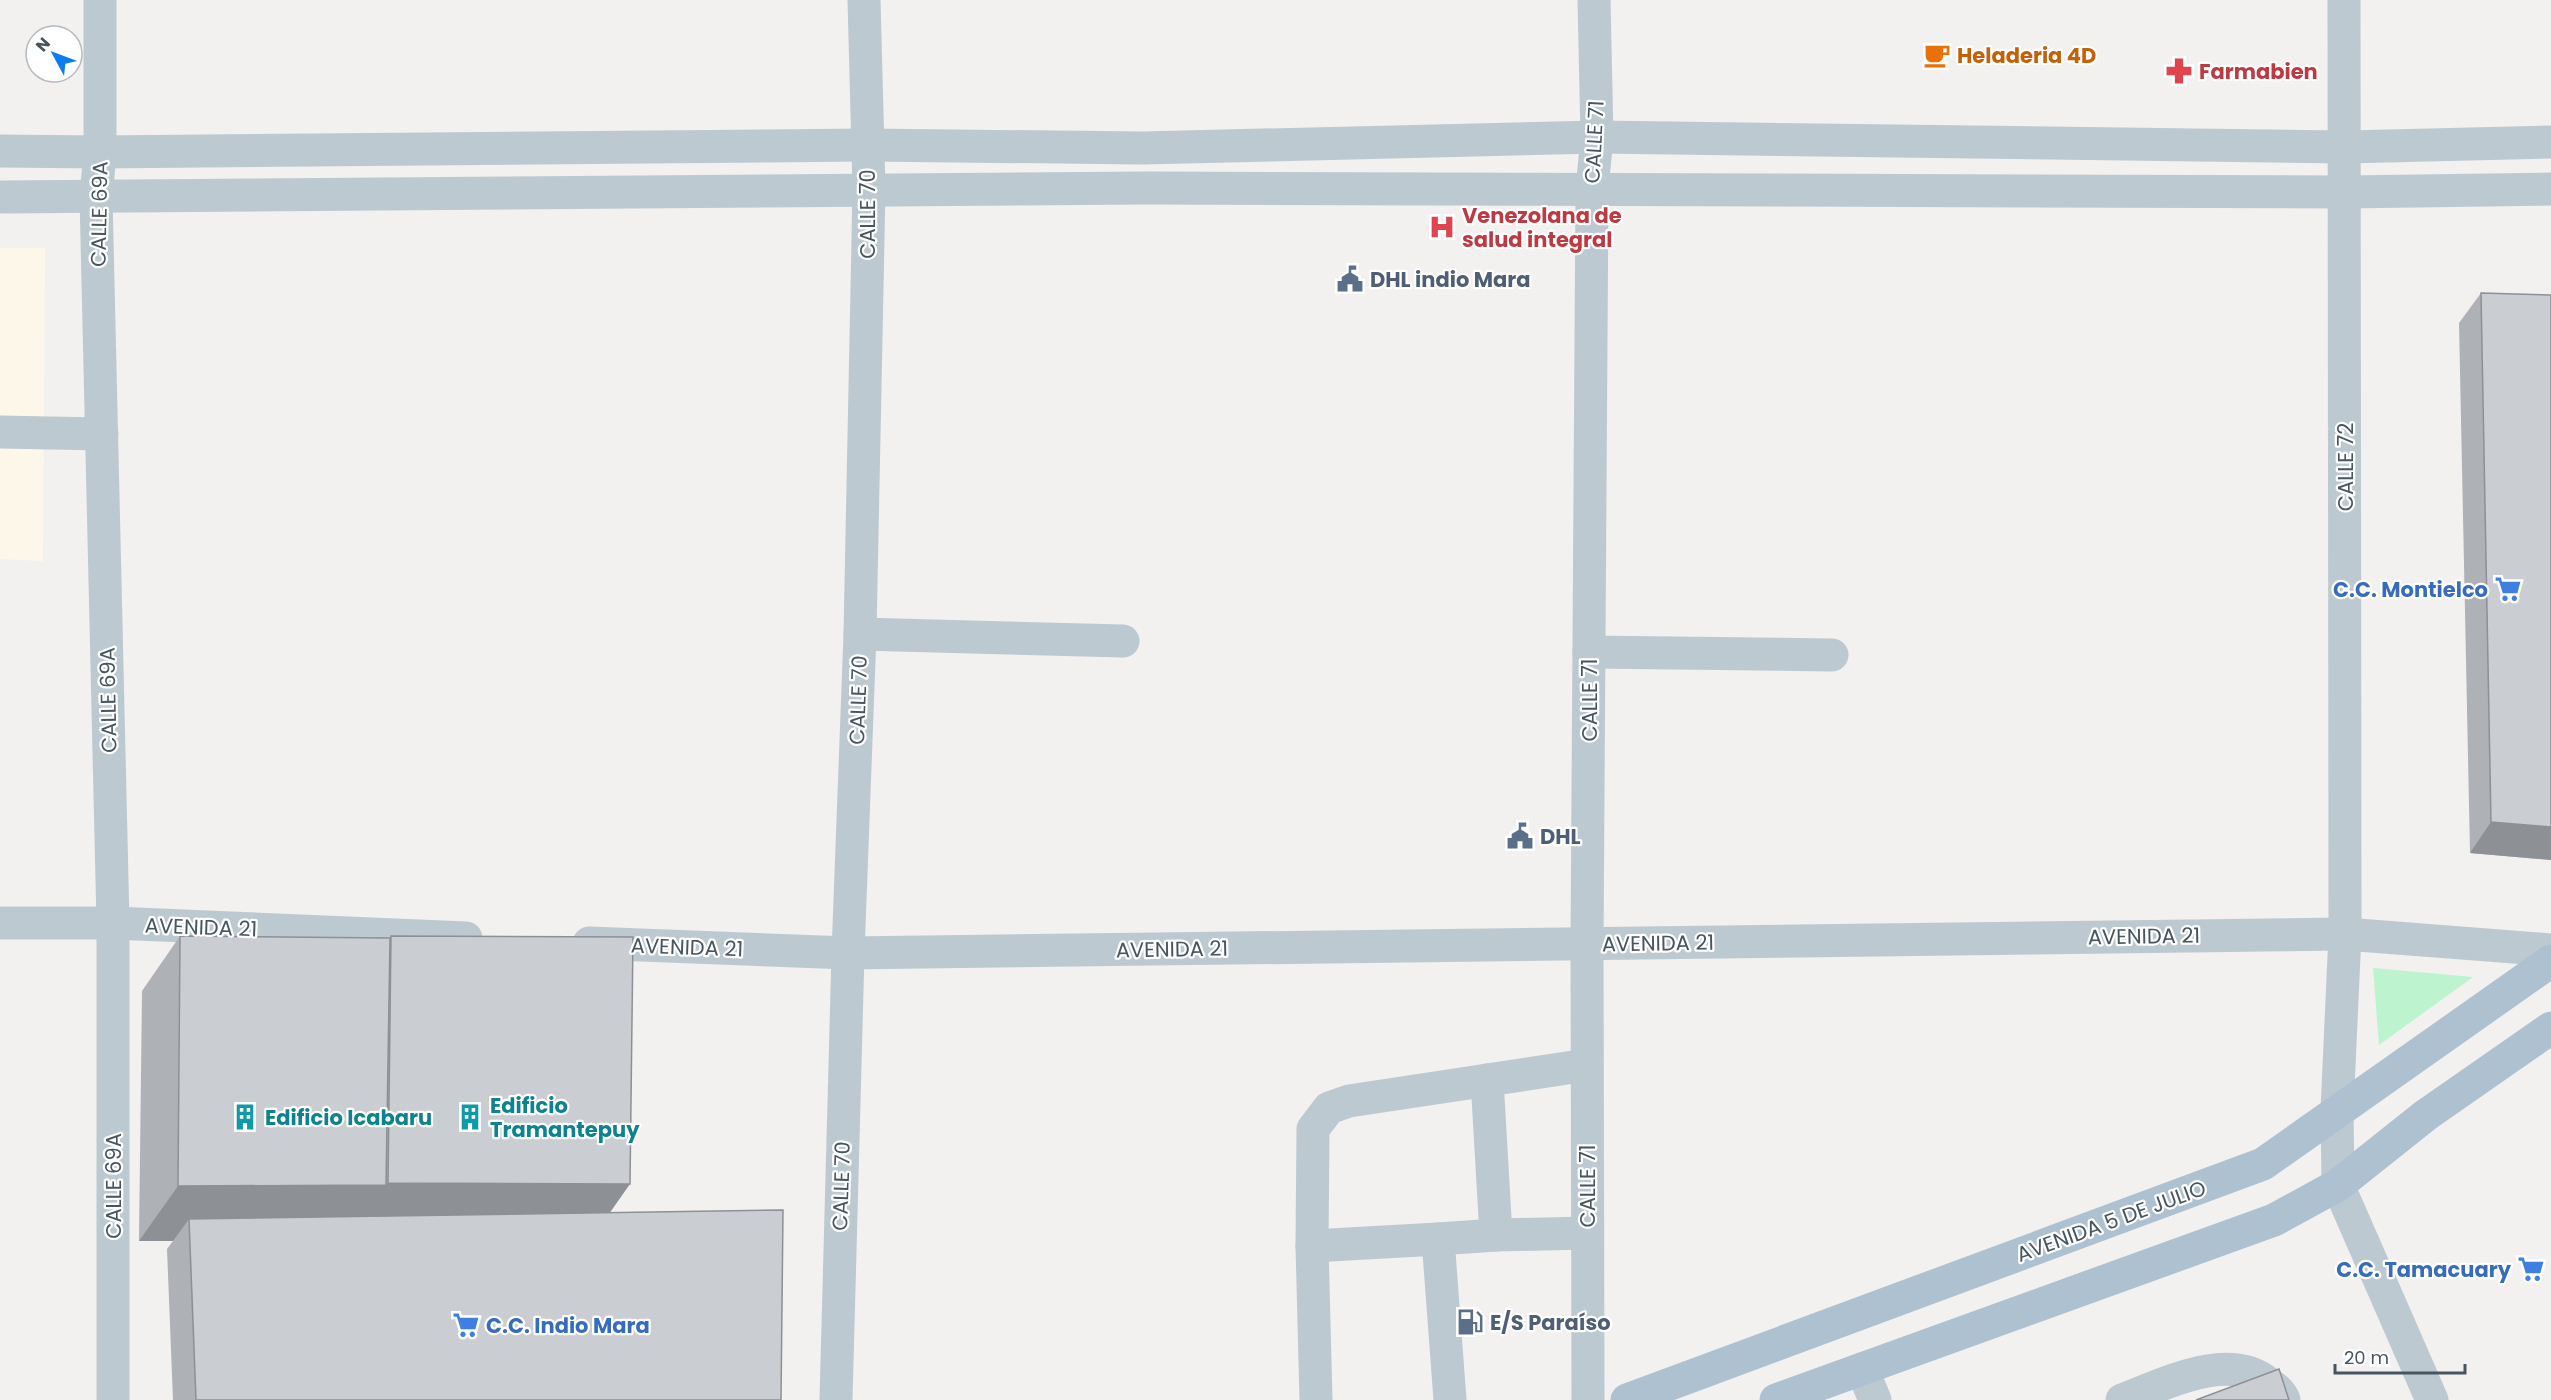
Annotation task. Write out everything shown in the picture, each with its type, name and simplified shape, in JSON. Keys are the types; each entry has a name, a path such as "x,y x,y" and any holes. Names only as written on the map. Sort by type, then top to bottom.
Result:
{"main road":[{"name":"AVENIDA 5 DE JULIO","path":"1628,1400 2263,1164 2551,961"},
{"path":"1776,1400 1808,1394 1862,1369 2274,1221 2338,1185 2426,1115 2551,1028"}],"street":[{"name":"CALLE 69A","path":"100,0 100,152 96,197 113,923 112,1400"},
{"name":"CALLE 70","path":"836,1400 848,954 860,634 869,189 864,0"},
{"name":"CALLE 71","path":"1588,1400 1587,944 1592,189 1597,137 1594,0"},
{"name":"CALLE 72","path":"2338,1185 2337,1110 2345,934 2346,147 2344,0"},
{"path":"0,151 867,145 1143,148 1597,137 2346,147 2551,142"},
{"path":"0,197 869,189 2345,192 2551,189"},
{"path":"0,432 102,434"},
{"path":"860,634 1123,641"},
{"path":"1589,652 1832,655"},
{"name":"AVENIDA 21","path":"0,923 113,923 492,939"},
{"name":"AVENIDA 21","path":"563,942 848,954 2345,934 2551,950"},
{"path":"1316,1400 1312,1246 1313,1129 1329,1108 1349,1101 1587,1065"},
{"path":"1487,1080 1496,1235"},
{"path":"2338,1185 2432,1400"},
{"path":"1312,1246 1496,1235 1587,1233"},
{"path":"1438,1239 1450,1400"},
{"path":"1862,1369 1875,1400"},
{"path":"2122,1400 2203,1370 2213,1370 2243,1371 2264,1380 2282,1394 2284,1400"}],"shaded area":[{"path":"0,248 45,248 43,561 0,559"}],"green space":[{"path":"2373,968 2473,977 2379,1045"}],"building":[{"name":"C.C. Montielco","path":"2481,293 2551,295 2551,827 2491,822"},
{"name":"Edificio Icabaru","path":"180,936 390,938 386,1185 178,1186"},
{"name":"Edificio Tramantepuy","path":"391,936 633,937 630,1184 388,1183"},
{"name":"C.C. Indio Mara","path":"783,1210 781,1400 196,1400 189,1219"},
{"path":"2279,1369 2289,1400 2196,1400"}],"place":[{"name":"Heladeria 4D","path":"1937,55"},
{"name":"Farmabien","path":"2179,71"},
{"name":"Venezolana de salud integral","path":"1442,227"},
{"name":"DHL indio Mara","path":"1350,279"},
{"name":"C.C. Montielco","path":"2508,589"},
{"name":"DHL","path":"1520,836"},
{"name":"Edificio Icabaru","path":"245,1117"},
{"name":"Edificio Tramantepuy","path":"470,1117"},
{"name":"C.C. Tamacuary","path":"2531,1269"},
{"name":"E/S Paraíso","path":"1470,1322"},
{"name":"C.C. Indio Mara","path":"466,1325"}]}
